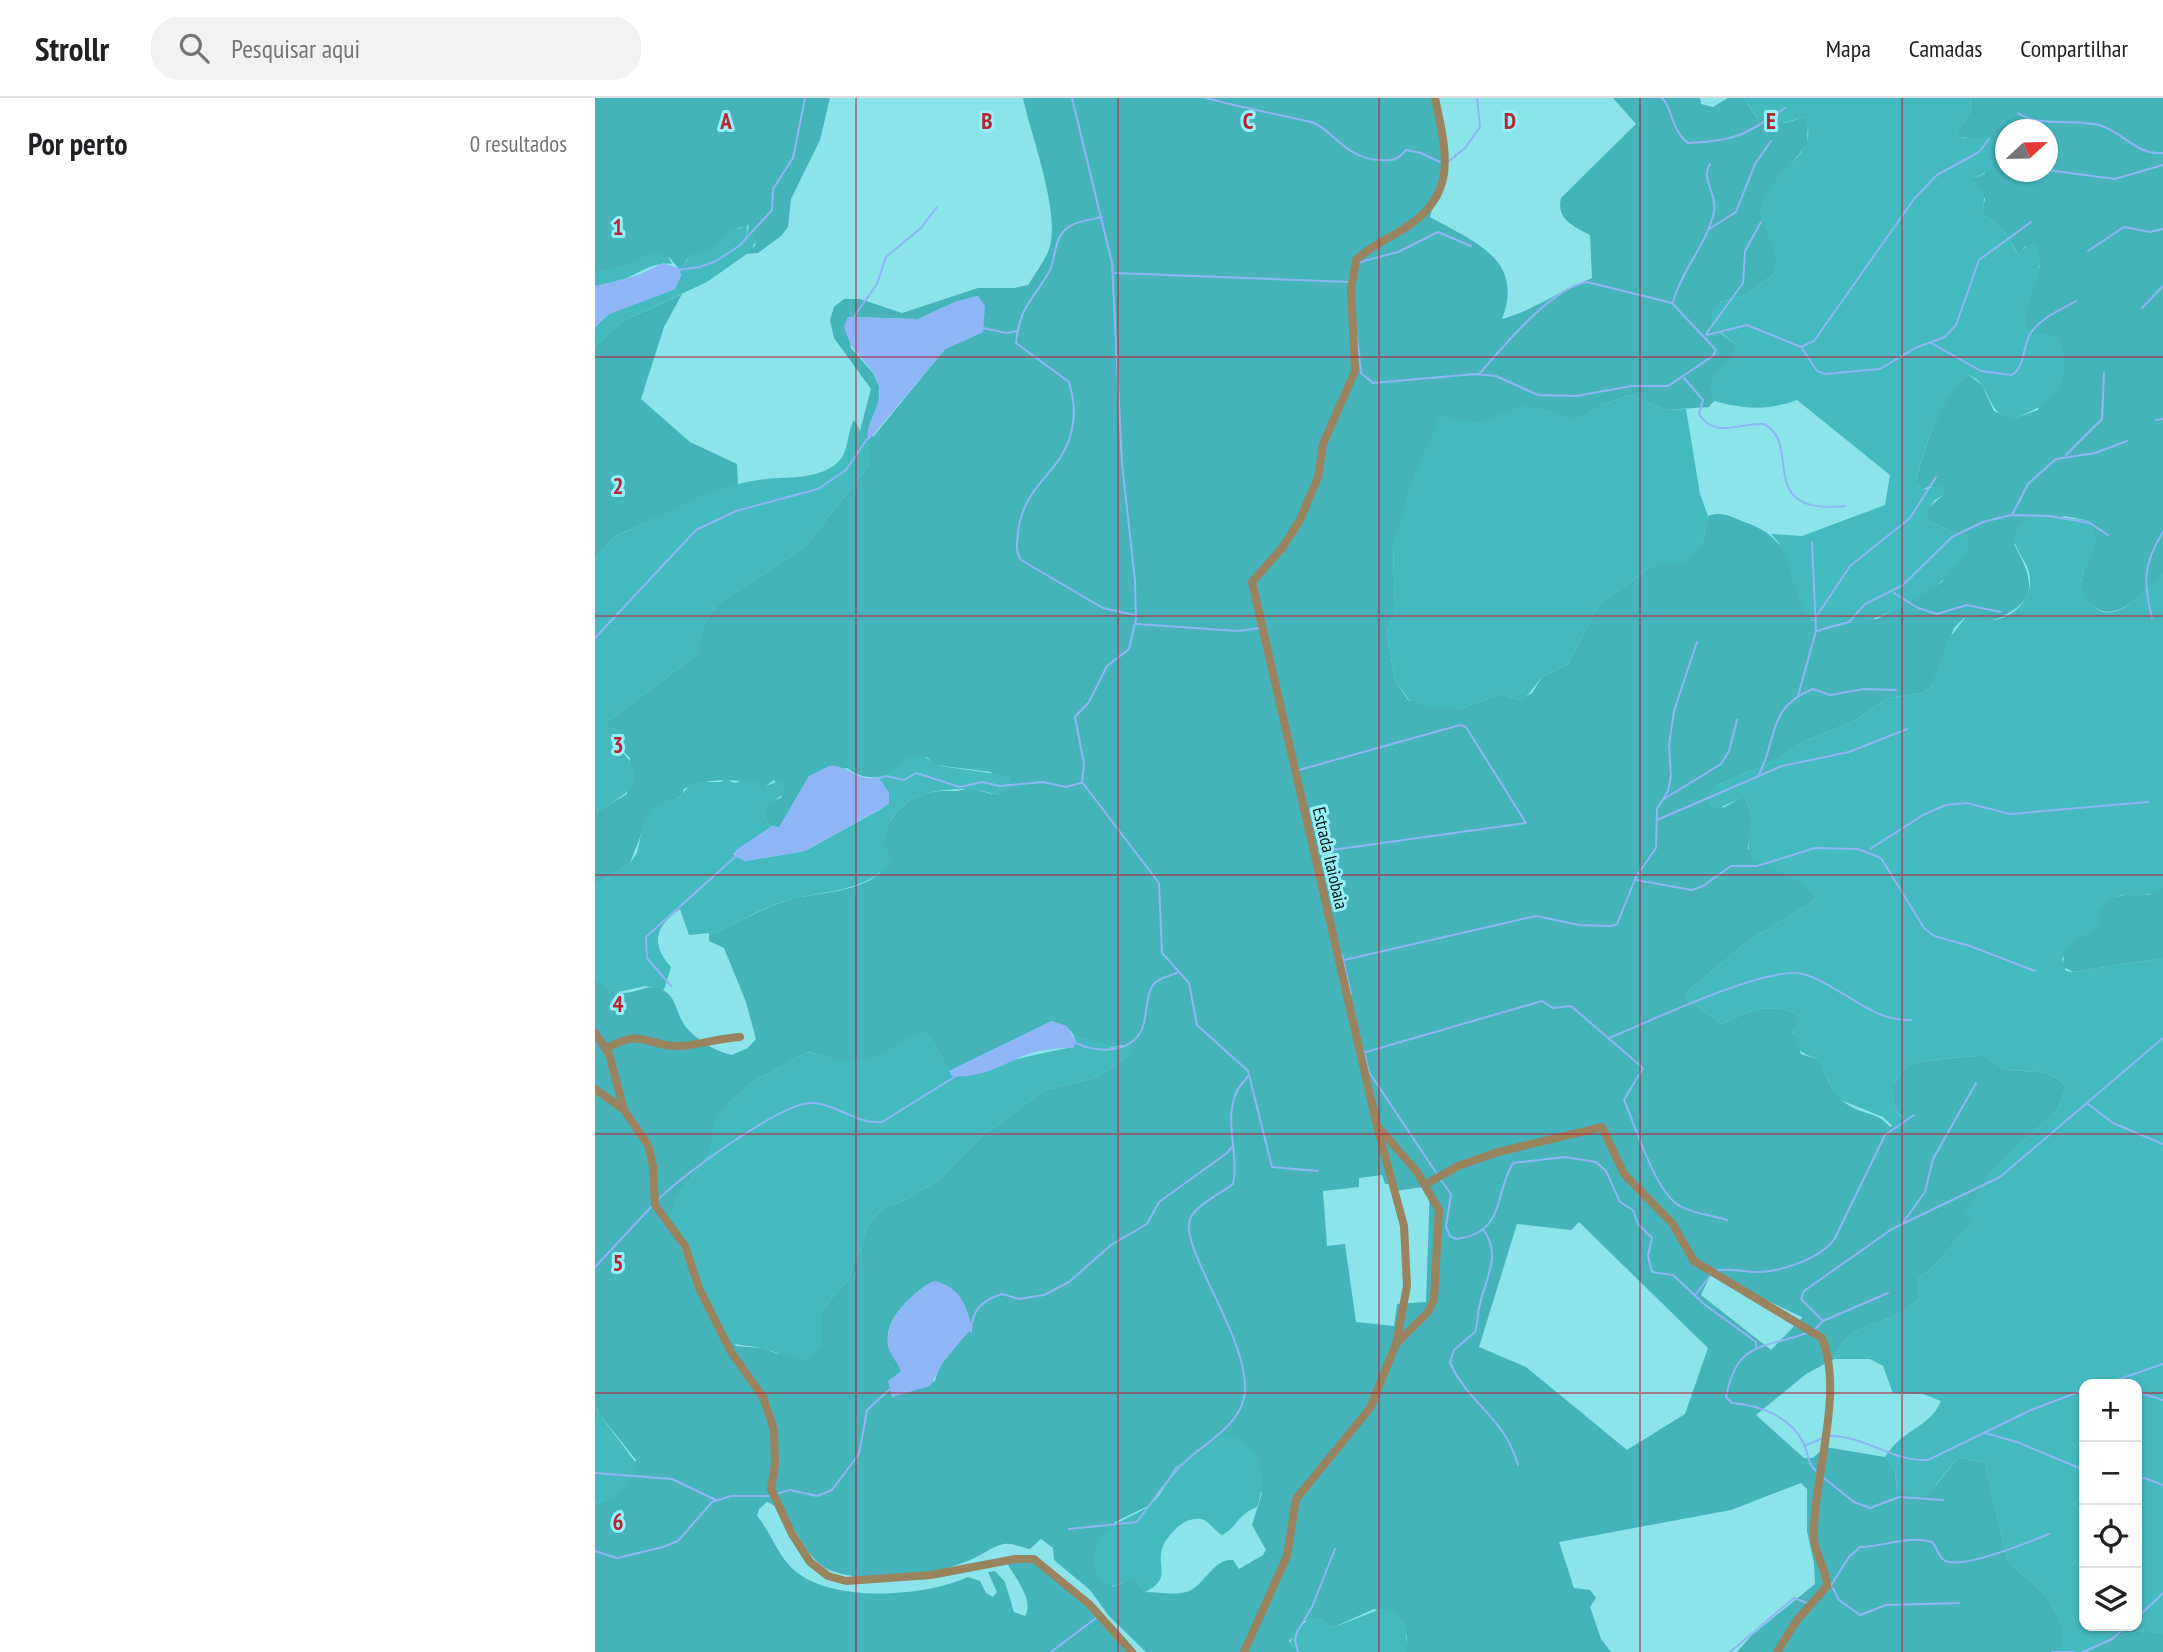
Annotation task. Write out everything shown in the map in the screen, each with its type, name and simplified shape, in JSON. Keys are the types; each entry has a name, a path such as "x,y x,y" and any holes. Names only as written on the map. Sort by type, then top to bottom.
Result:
{"street":[{"name":"Estrada Itaiobaia","path":"1244,1652 1287,1556 1296,1499 1365,1417 1396,1344 1407,1286 1406,1243 1251,587 1254,576 1282,548 1300,520 1318,477 1323,444 1352,378 1355,360 1351,289 1356,260 1428,213 1437,198 1445,148 1435,98"},
{"path":"595,1032 607,1048 624,1110"},
{"path":"607,1048 634,1037 677,1046 740,1037"},
{"path":"595,1089 624,1110 642,1134 652,1155 655,1205 685,1246 714,1321 767,1406 775,1450 772,1489 792,1534 810,1562 828,1576 846,1581 932,1575 1015,1559 1034,1559 1089,1604 1132,1652"},
{"path":"1377,1126 1426,1184 1439,1210 1436,1292 1432,1306 1396,1344"},
{"path":"1426,1184 1458,1166 1498,1152 1602,1126 1624,1174 1672,1223 1695,1261 1822,1338 1827,1353 1829,1399 1814,1538 1827,1586 1803,1612 1777,1652"}],"shaded area":[{"path":"595,98 830,98 820,140 791,199 788,227 781,236 758,253 745,254 755,246 756,240 746,237 749,225 732,231 710,251 687,259 683,267 678,268 670,258 653,252 632,264 595,274"},
{"path":"1023,98 1436,98 1448,154 1430,217 1478,244 1501,267 1507,281 1507,298 1502,319 1592,278 1590,235 1563,217 1560,205 1561,198 1636,124 1613,98 1700,98 1701,104 1713,107 1728,98 1744,98 1757,118 1785,123 1805,117 1808,124 1807,144 1789,167 1773,246 1777,258 1774,274 1743,296 1719,302 1719,332 1735,344 1735,357 1713,381 1711,387 1714,401 1709,407 1665,410 1630,395 1604,404 1575,420 1541,408 1477,423 1462,421 1393,545 1395,609 1387,633 1395,680 1408,700 1460,709 1500,694 1520,700 1532,693 1542,677 1568,664 1599,605 1652,566 1666,562 1680,563 1703,542 1708,516 1722,514 1735,518 1774,539 1789,562 1812,621 1877,619 1942,582 1968,539 1931,522 1924,512 1943,495 1930,486 1922,490 1916,482 1935,423 1951,393 1969,375 1982,385 1994,411 2012,419 2038,410 2047,334 2028,334 2024,319 2040,266 2026,246 2018,254 2003,230 1982,213 1985,199 1970,179 1985,174 1982,139 1959,137 1956,133 1970,112 1971,98 2163,98 2163,574 2129,604 2109,612 2099,610 2086,599 2081,587 2094,543 2090,521 2064,516 2014,544 2027,571 2027,596 2012,611 1997,619 1964,618 1954,628 1931,687 1923,693 1887,698 1854,721 1803,742 1775,761 1715,786 1723,808 1739,799 1746,799 1751,818 1748,849 1800,882 1815,896 1814,901 1748,941 1686,993 1687,999 1722,1024 1741,1015 1768,1008 1797,1014 1798,1020 1793,1033 1801,1054 1817,1059 1834,1091 1844,1102 1876,1116 1890,1127 1903,1118 1895,1109 1891,1087 1907,1068 1917,1062 1982,1056 2006,1069 2046,1073 2060,1080 2066,1087 2058,1109 1990,1173 1964,1215 1975,1219 1934,1266 1918,1278 1919,1298 1896,1315 1860,1329 1850,1336 1841,1345 1834,1359 1806,1374 1756,1415 1804,1458 1813,1458 1825,1447 1885,1457 1895,1472 1897,1489 1936,1485 1959,1457 1985,1463 2008,1562 2042,1591 2053,1606 2061,1623 2061,1652 1737,1652 1752,1635 1815,1584 1814,1563 1807,1531 1807,1489 1801,1483 1731,1510 1559,1542 1574,1588 1590,1590 1596,1598 1590,1607 1601,1639 1611,1652 1405,1652 1407,1637 1402,1621 1374,1609 1332,1628 1320,1618 1304,1621 1289,1641 1298,1652 1146,1652 1109,1616 1090,1590 1054,1560 1053,1548 1041,1539 1030,1549 1004,1544 955,1566 920,1574 883,1578 848,1575 821,1565 805,1547 784,1515 767,1502 759,1509 757,1516 784,1559 805,1578 826,1587 850,1592 902,1593 949,1584 968,1577 980,1581 986,1593 993,1597 997,1592 988,1572 995,1571 1005,1582 1014,1612 1025,1616 1026,1596 1007,1563 1025,1557 1069,1588 1127,1652 595,1652 595,1504 617,1494 636,1460 600,1415 595,1402 595,979 612,991 620,993 650,987 660,989 672,998 686,1027 704,1043 732,1055 748,1048 756,1039 746,1002 724,948 709,941 709,936 779,903 846,889 873,878 891,857 882,842 886,829 899,810 917,797 928,793 970,788 1002,794 991,772 935,765 927,757 897,772 877,777 858,774 847,768 809,776 779,828 768,825 763,809 765,805 782,797 774,780 766,786 735,781 703,782 684,789 682,794 644,827 630,863 595,886 595,813 627,794 630,758 607,735 607,722 694,657 705,621 717,604 804,548 869,465 869,446 860,431 871,389 834,338 830,320 834,307 844,299 860,299 902,313 978,288 1014,288 1028,285 1048,252 1052,237 1052,219 1044,176","holes":["978,296 983,332 945,349 873,437 868,431 879,407 879,386 873,373 851,348 848,317 918,319 955,302","1052,1021 1071,1031 1074,1036 1107,1045 1107,1048 1123,1045 1133,1053 1098,1077 1045,1090 982,1136 939,1180 901,1202 885,1207 876,1215 868,1225 848,1280 821,1311 820,1346 778,1354 762,1348 736,1346 687,1262 677,1238 674,1202 709,1154 728,1104 753,1082 807,1052 845,1062 860,1061 927,1032 949,1071","1382,1175 1385,1184 1393,1184 1395,1191 1430,1186 1426,1302 1397,1304 1394,1326 1356,1322 1345,1244 1327,1246 1323,1191 1359,1187 1359,1178","1579,1222 1708,1348 1685,1414 1627,1450 1526,1367 1479,1347 1517,1224 1571,1230","1711,1274 1802,1318 1771,1350 1701,1295","934,1281 957,1345 939,1367 935,1381 892,1397 895,1378 901,1371 889,1346 890,1327 894,1317 909,1299","1229,1435 1262,1493 1252,1525 1266,1550 1263,1555 1239,1569 1233,1560 1226,1560 1189,1591 1173,1594 1145,1592 1136,1581 1126,1581 1113,1587 1097,1573 1115,1522 1152,1504 1176,1467 1197,1450"]},
{"path":"1744,98 1971,98 1970,112 1956,133 1964,138 1993,138 1995,140 1995,164 1990,171 1971,179 1983,193 1982,213 2003,230 2017,253 2032,243 2037,246 2039,268 2027,312 2028,334 2047,334 2058,339 2064,354 2063,380 2057,390 2039,407 2012,419 1998,412 1982,385 1969,375 1951,393 1928,440 1916,482 1922,490 1943,485 1943,495 1935,500 1925,513 1931,522 1968,539 1968,552 1950,574 1917,598 1859,624 1824,626 1812,620 1799,600 1779,543 1771,534 1802,536 1885,505 1890,475 1797,400 1775,406 1746,407 1714,401 1710,394 1712,378 1735,356 1735,344 1712,325 1711,312 1719,302 1743,296 1774,274 1774,253 1762,221 1761,205 1773,183 1806,143 1808,131 1805,117 1764,128"},
{"path":"748,222 746,237 753,235 756,240 751,251 707,282 623,321 595,346 595,327 609,314 675,289 681,275 678,268 683,267 690,255 712,250 730,230 741,228"},
{"path":"652,252 666,253 672,264 653,266 616,283 595,286 595,274 631,264"},
{"path":"663,263 678,268 681,275 675,289 609,314 595,327 595,286 639,275"},
{"path":"682,294 664,327 641,399 690,442 737,464 738,484 707,494 614,537 595,559 595,346 623,321"},
{"path":"978,296 985,306 983,332 945,349 868,441 869,427 879,398 878,382 851,345 844,326 848,317 918,319 955,302"},
{"path":"1630,395 1665,410 1686,409 1700,494 1708,516 1703,542 1686,562 1652,566 1599,605 1568,664 1542,677 1526,697 1520,700 1500,694 1460,709 1431,707 1409,700 1395,680 1387,633 1395,609 1393,545 1409,487 1440,416 1477,423 1520,406 1541,408 1575,419 1604,404"},
{"path":"854,420 869,446 869,465 804,548 717,604 705,621 700,649 694,657 607,722 607,735 629,761 635,779 632,787 624,794 595,813 595,559 614,537 720,489 758,480 809,475 827,469 836,464 844,454"},
{"path":"2043,515 2090,521 2095,531 2095,548 2081,586 2082,592 2092,605 2101,611 2111,612 2130,604 2163,574 2163,886 2148,894 2116,897 2099,912 2100,924 2071,945 2062,959 2066,971 2074,972 2163,958 2163,1634 2142,1631 2142,1379 2079,1379 2079,1631 2141,1631 2116,1637 2086,1652 2061,1652 2061,1623 2053,1606 2042,1591 2008,1562 1985,1463 1959,1457 1927,1495 1915,1498 1897,1489 1895,1472 1885,1457 1892,1447 1930,1417 1941,1401 1923,1394 1893,1393 1883,1366 1870,1359 1834,1359 1841,1345 1850,1336 1860,1329 1896,1315 1919,1298 1918,1278 1934,1266 1974,1220 1963,1215 1990,1173 2058,1109 2066,1087 2060,1080 2046,1073 2006,1069 1982,1056 1913,1063 1891,1087 1895,1109 1907,1124 1906,1128 1898,1131 1883,1117 1838,1099 1817,1059 1803,1053 1794,1042 1797,1014 1768,1008 1741,1015 1722,1024 1687,999 1686,993 1748,941 1814,901 1815,896 1796,879 1751,860 1751,814 1746,799 1739,799 1717,809 1710,806 1707,797 1715,786 1775,761 1803,742 1854,721 1887,698 1923,693 1931,687 1947,641 1965,618 2001,618 2022,604 2029,589 2029,572 2013,536 2021,524"},
{"path":"908,755 921,755 940,766 1011,776 1010,786 1002,794 970,789 926,793 914,798 895,814 882,842 892,857 891,862 881,872 857,885 779,903 709,936 709,933 689,935 680,909 665,922 658,936 660,950 671,967 664,990 645,986 614,993 595,979 595,886 630,863 637,853 644,821 654,805 678,798 693,782 720,782 726,779 734,783 748,779 766,786 781,780 786,792 763,809 768,825 772,826 733,854 745,861 805,851 883,808 889,793 878,777 890,773"},
{"path":"829,766 842,768 865,778 878,777 889,793 889,804 805,851 745,861 734,856 736,850 772,826 779,827 809,776"},
{"path":"2163,886 2163,958 2074,972 2063,967 2064,952 2109,899 2129,894 2149,895"},
{"path":"1052,1021 1067,1026 1076,1041 1074,1047 1031,1053 990,1071 971,1076 952,1076 949,1071"},
{"path":"921,1031 927,1032 952,1076 1074,1047 1074,1036 1113,1045 1109,1048 1131,1045 1133,1053 1098,1077 1045,1090 982,1136 939,1180 901,1202 885,1207 876,1215 868,1225 848,1280 821,1311 821,1347 809,1360 790,1358 723,1339 669,1219 674,1202 709,1154 713,1123 728,1104 753,1082 807,1052 850,1062 873,1057"},
{"path":"934,1281 950,1287 961,1298 972,1328 945,1359 930,1386 892,1397 888,1381 901,1371 888,1346 890,1326 901,1308 917,1292"},
{"path":"595,1402 600,1415 639,1467 614,1498 595,1504"},
{"path":"1229,1435 1250,1447 1260,1464 1262,1484 1257,1507 1222,1535 1201,1519 1189,1520 1178,1526 1163,1546 1159,1582 1145,1592 1136,1581 1126,1581 1112,1587 1106,1583 1098,1574 1094,1562 1098,1540 1113,1526 1154,1501 1186,1458"},
{"path":"1383,1608 1396,1614 1406,1631 1405,1652 1298,1652 1290,1644 1293,1633 1311,1617 1320,1618 1332,1628"},
{"path":"2142,1631 2163,1634 2163,1652 2087,1652 2116,1637"}],"waterway":[{"path":"678,270 700,267 716,261 739,246 772,210 773,189 793,158 805,98"},
{"path":"1072,98 1112,263 1122,463 1135,581 1136,619 1129,649 1107,666 1089,702 1075,717 1084,764 1082,782 1159,883 1162,953 1189,983 1197,1025 1248,1071 1272,1167 1318,1171"},
{"path":"1206,98 1315,124 1365,158 1390,160 1406,150 1421,153 1440,162"},
{"path":"1449,161 1465,148 1480,127 1477,98"},
{"path":"1662,98 1678,131 1688,143 1739,135 1785,108"},
{"path":"2018,113 2035,120 2099,125 2145,151 2163,153"},
{"path":"1707,335 1747,325 1801,347 1814,341 1914,199 1937,175 1979,152 1989,139"},
{"path":"1709,229 1736,212 1755,164 1771,141"},
{"path":"1673,302 1714,212 1714,199 1707,175 1710,164"},
{"path":"2058,171 2115,179 2163,165"},
{"path":"853,318 877,284 886,257 921,228 937,207"},
{"path":"1102,217 1074,224 1062,233 1050,270 1024,311 1018,330 1016,343 1069,382 1074,411 1073,425 1064,452 1026,504 1017,547 1021,560 1103,608 1135,615"},
{"path":"1706,334 1743,283 1745,251 1761,222"},
{"path":"1802,348 1817,371 1825,374 1880,369 1915,348 1945,337 1956,325 1979,260 2031,222"},
{"path":"2088,251 2124,227 2150,232 2163,229"},
{"path":"1360,262 1398,252 1438,232 1471,246"},
{"path":"1115,273 1351,282"},
{"path":"1357,336 1361,373 1373,383 1475,374 1496,376 1538,395 1576,396 1632,386 1668,386 1713,356 1716,350 1672,303 1587,282 1573,286 1544,306 1479,374"},
{"path":"2142,308 2163,286"},
{"path":"1931,343 1981,371 2012,375 2019,367 2034,328 2076,301"},
{"path":"983,328 1006,333 1017,331"},
{"path":"2066,455 2102,419 2104,373"},
{"path":"1684,378 1703,400 1699,414 1706,422 1720,428 1764,424 1775,434 1790,490 1799,500 1817,506 1845,506"},
{"path":"2156,420 2163,419"},
{"path":"595,638 696,530 736,511 818,489 846,470 867,439"},
{"path":"2012,515 2028,484 2056,459 2095,453 2127,441"},
{"path":"1816,617 1850,566 1910,518 1936,477"},
{"path":"1816,631 1849,622 1865,604 1903,585 1952,537 1983,522 2011,515 2049,516 2090,523 2108,535"},
{"path":"2152,618 2146,583 2148,564 2163,532"},
{"path":"1798,696 1816,631 1812,542"},
{"path":"1894,593 1918,608 1937,614 1967,605 2001,612"},
{"path":"1136,624 1238,631 1260,628"},
{"path":"1344,960 1536,916 1579,925 1617,924 1636,877 1656,848 1657,809 1668,791 1671,776 1669,745 1674,711 1697,642"},
{"path":"1758,776 1780,716 1798,697 1813,689 1830,695 1864,689 1896,690"},
{"path":"1664,799 1721,764 1729,751 1737,720"},
{"path":"1299,770 1460,725 1466,727 1526,823 1317,852"},
{"path":"1657,820 1782,766 1849,752 1907,729"},
{"path":"879,778 886,776 904,780 916,773 960,787 982,782 1000,786 1043,782 1066,787 1081,783"},
{"path":"1870,849 1923,815 1946,805 1967,803 2010,814 2148,802"},
{"path":"1636,880 1692,890 1703,886 1731,866 1757,866 1815,848 1858,849 1881,858 1924,928 1934,936 1970,946 2035,971"},
{"path":"671,986 647,958 646,937 735,857"},
{"path":"1342,955 1351,994"},
{"path":"1076,1043 1105,1050 1125,1046 1133,1041 1144,1023 1153,985 1177,973"},
{"path":"1609,1038 1736,986 1786,973 1803,974 1816,979 1883,1015 1911,1020"},
{"path":"1366,1052 1542,1001 1553,1008 1571,1006 1643,1068 1624,1100 1647,1158 1671,1199 1685,1209 1727,1220"},
{"path":"1823,1321 1801,1299 1804,1291 1892,1229 2000,1177 2163,1038"},
{"path":"1364,1051 1369,1072 1437,1174"},
{"path":"658,1200 731,1143 755,1127 797,1106 820,1104 864,1120 882,1122 956,1076"},
{"path":"1069,1529 1137,1522 1184,1462 1225,1429 1240,1409 1244,1398 1244,1376 1238,1351 1194,1250 1189,1231 1194,1212 1233,1184 1235,1173 1231,1112 1238,1089 1248,1076"},
{"path":"1902,1224 1925,1192 1933,1159 1976,1083"},
{"path":"2088,1104 2113,1123 2163,1144"},
{"path":"1715,1271 1769,1271 1801,1262 1821,1252 1835,1238 1885,1135 1914,1115"},
{"path":"971,1332 975,1313 988,1300 1002,1294 1019,1299 1044,1295 1069,1282 1111,1245 1147,1224 1159,1202 1232,1147"},
{"path":"1440,1179 1451,1194 1446,1227 1450,1236 1456,1239 1472,1235 1483,1229 1491,1220 1513,1163 1565,1157 1596,1162 1606,1171 1620,1202 1633,1210 1638,1224 1652,1238 1648,1256 1652,1272 1673,1275 1704,1304 1756,1342 1756,1347"},
{"path":"595,1267 652,1206"},
{"path":"1483,1229 1489,1239 1492,1257 1476,1329 1454,1350 1450,1363 1467,1390 1504,1434 1518,1465"},
{"path":"1695,1295 1711,1275"},
{"path":"1815,1329 1823,1321 1888,1293"},
{"path":"1807,1333 1764,1346 1745,1356 1737,1366 1726,1397 1732,1403 1753,1406 1782,1419 1803,1442 1809,1461 1817,1472"},
{"path":"2120,1379 2163,1364"},
{"path":"776,1494 790,1490 817,1496 832,1490 859,1454 867,1410 890,1389"},
{"path":"1829,1436 1854,1440 1915,1460 1928,1460 2031,1410 2079,1392"},
{"path":"2142,1394 2163,1400"},
{"path":"1985,1433 2017,1442 2079,1468"},
{"path":"1806,1445 1823,1438"},
{"path":"595,1473 672,1479 716,1500"},
{"path":"1824,1478 1854,1502 1870,1508 1899,1497 1943,1500"},
{"path":"2142,1478 2163,1485"},
{"path":"595,1551 617,1558 663,1547 678,1541 712,1502 731,1496 770,1496"},
{"path":"1828,1590 1849,1557 1860,1547 1922,1540 1932,1542 1944,1560 1964,1562 1996,1554 2049,1534"},
{"path":"1298,1652 1295,1640 1297,1632 1312,1607 1335,1549"},
{"path":"1833,1588 1839,1600 1860,1615 1886,1605 1959,1603"},
{"path":"2142,1613 2163,1593"},
{"path":"1730,1652 1794,1598 1807,1603"},
{"path":"1051,1652 1096,1618"},
{"path":"2083,1652 2112,1639 2121,1631"},
{"path":"2052,1652 2075,1652"}]}
